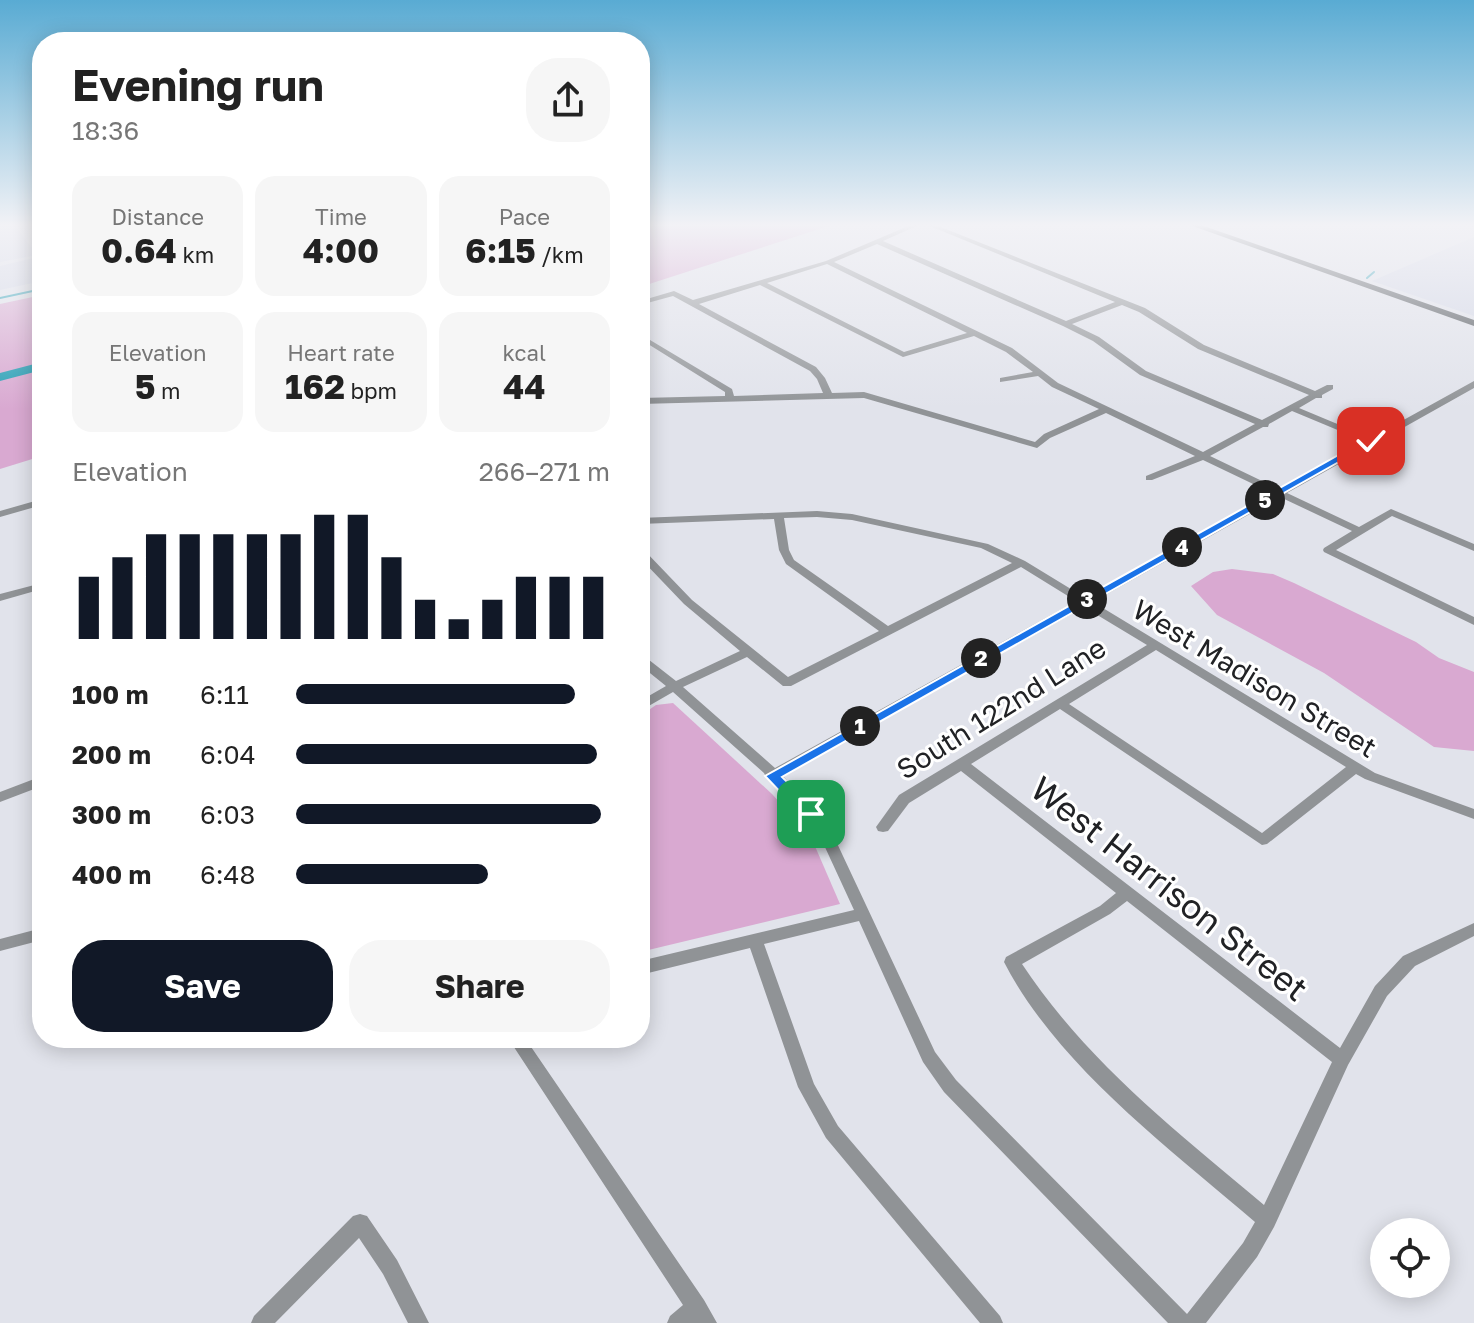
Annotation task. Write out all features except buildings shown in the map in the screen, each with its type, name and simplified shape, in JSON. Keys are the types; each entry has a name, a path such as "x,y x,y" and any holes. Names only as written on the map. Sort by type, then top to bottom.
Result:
{"main road":[{"path":"1367,286 1474,323"}],"street":[{"path":"693,303 752,286"},
{"path":"766,286 903,355 975,333"},
{"path":"877,286 1009,350 1055,385 1359,531"},
{"path":"979,286 1096,339 1143,373 1265,425"},
{"path":"1082,286 1164,321 1220,356 1319,396"},
{"path":"650,300 674,293 693,303 813,369 821,378 829,397"},
{"path":"1066,324 1122,302"},
{"path":"650,342 729,391 730,399"},
{"path":"1220,356 1234,349"},
{"path":"1003,380 1041,373"},
{"path":"772,776 1474,384"},
{"path":"1149,478 1203,456 1265,425 1330,387"},
{"path":"650,401 881,397 1037,445 1047,436 1105,410"},
{"path":"1294,409 1371,441"},
{"path":"0,514 32,505"},
{"path":"1474,548 1391,512 1328,550 1474,621"},
{"path":"778,515 784,550 790,562 887,631"},
{"name":"West Madison Street","path":"650,521 778,515 852,517 984,546 1021,563 1355,767 1391,786 1474,814"},
{"path":"650,562 688,602 787,683 1021,563"},
{"path":"0,598 32,589"},
{"name":"South 122nd Lane","path":"883,827 904,799 1156,645"},
{"path":"650,701 747,652"},
{"path":"650,667 800,802 824,832 918,1039 950,1086 1182,1323"},
{"path":"1061,704 1262,840 1355,767"},
{"name":"West Harrison Street","path":"961,764 1342,1060"},
{"path":"0,797 32,785"},
{"path":"1127,893 1092,917 1012,962 1033,998 1082,1058 1267,1220"},
{"path":"650,966 863,914"},
{"path":"1193,1323 1250,1250 1342,1060 1395,973 1409,961 1474,929"},
{"path":"0,945 32,937"},
{"path":"755,941 807,1087 832,1132 993,1323"},
{"path":"523,1048 702,1315 677,1323"},
{"path":"261,1323 360,1223 390,1267 419,1323"}],"shaded area":[{"path":"0,286 20,286 0,290"},
{"path":"1386,286 1474,286 1474,316"},
{"path":"32,297 32,459 0,469 0,304"},
{"path":"1232,569 1273,574 1416,642 1439,658 1474,672 1474,751 1434,747 1324,673 1217,615 1191,586 1213,572"},
{"path":"673,703 772,794 811,837 840,904 650,950 650,709 656,705"}],"waterway":[{"path":"0,298 32,291"},
{"path":"0,377 32,369"}],"route":[{"path":"811,814 772,776 1371,441"}]}
